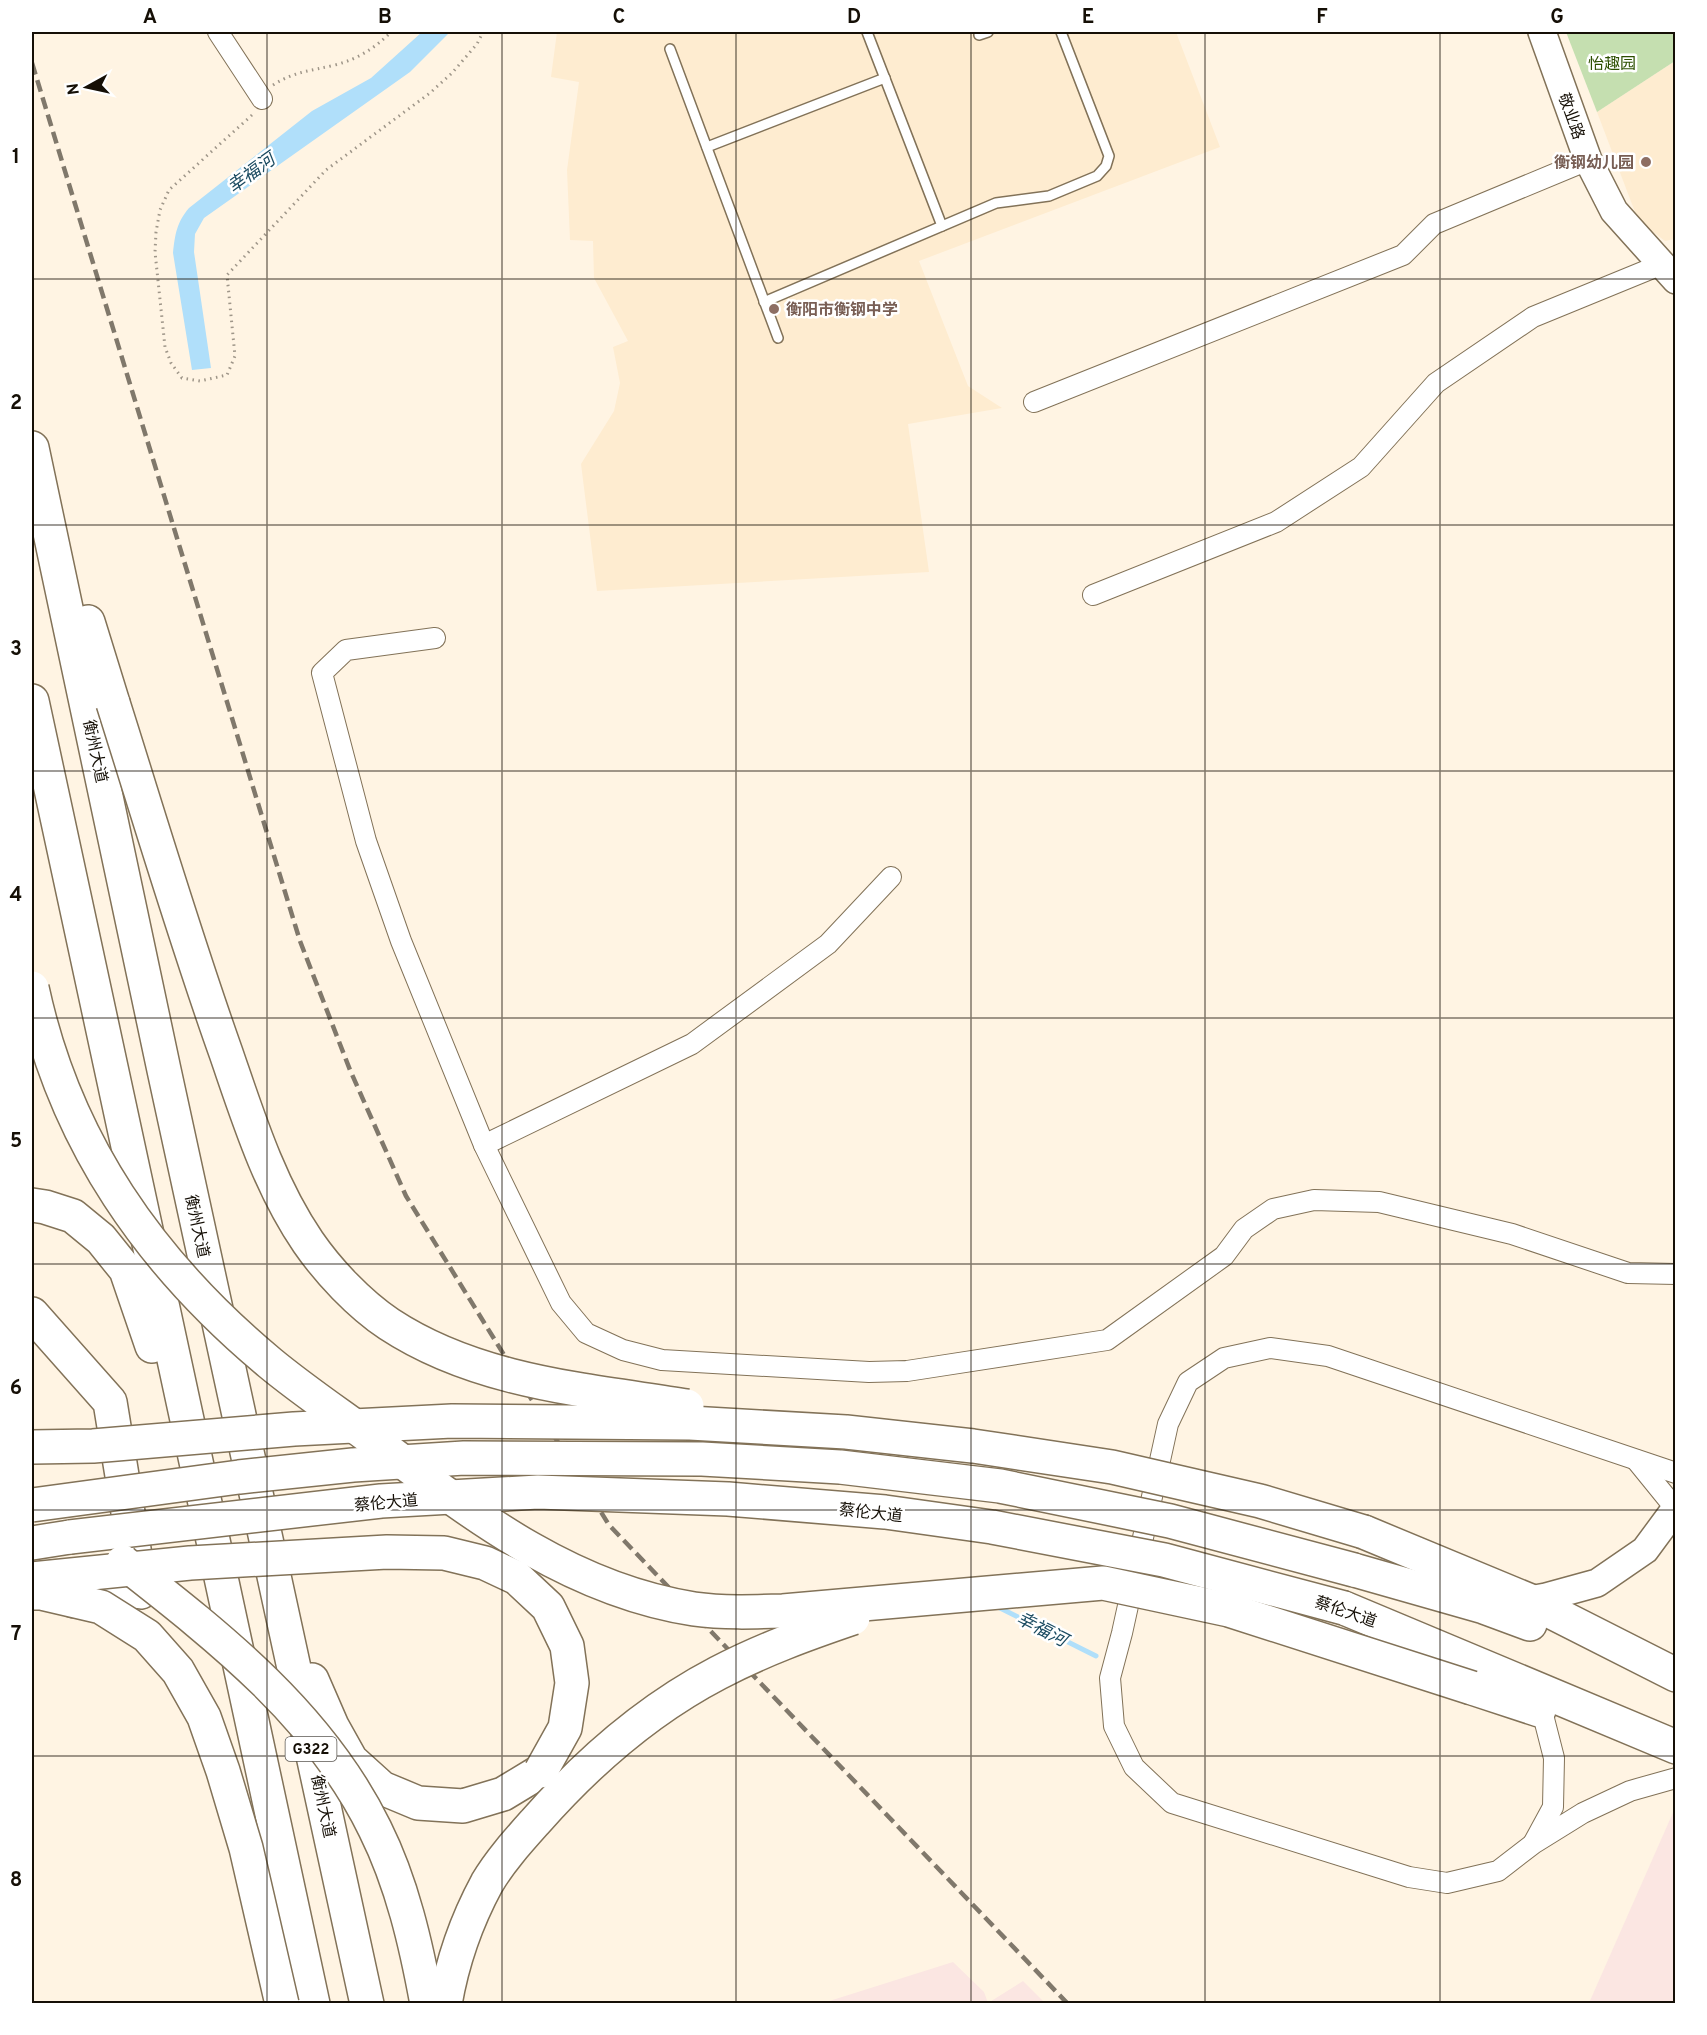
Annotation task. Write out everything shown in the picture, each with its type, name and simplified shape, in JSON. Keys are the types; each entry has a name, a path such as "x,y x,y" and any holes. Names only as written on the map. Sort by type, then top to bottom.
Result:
{"highway":[{"path":"32,435 198,974 253,1129 277,1186 308,1242 344,1286 388,1323 441,1352 489,1370 540,1382 846,1432"},
{"name":"衡州大道","path":"32,448 367,2004"},
{"path":"32,701 204,1503"},
{"path":"32,988 38,1018 60,1084 90,1150 126,1210 167,1263 224,1322 271,1364 466,1509 522,1545 586,1578 646,1598 694,1609 734,1612 783,1611 1103,1583 1229,1610 1676,1755"},
{"path":"32,1205 73,1216 101,1239 126,1270 204,1503"},
{"path":"32,1314 110,1402 141,1592"},
{"path":"32,1447 93,1446 294,1429 452,1421 690,1423 846,1432 973,1446 1112,1467 1260,1501 1364,1532 1528,1600 1676,1676"},
{"path":"32,1506 239,1477 353,1465 464,1458 702,1459 840,1467 1000,1486 1170,1521 1484,1607 1676,1676"},
{"name":"蔡伦大道","path":"32,1543 381,1501 538,1492 728,1499 885,1512 992,1527 1164,1560 1344,1608 1676,1747"},
{"path":"32,1498 51,1507 204,1626 285,1701 336,1763 375,1829 401,1893 427,2004"},
{"name":"G322","path":"204,1503 313,2004"},
{"path":"32,1579 190,1563 387,1552 444,1553 485,1563 517,1578 548,1607 567,1646 572,1683 565,1728 541,1771 503,1794 463,1806 418,1803 382,1788 351,1760 336,1735 281,1608"},
{"path":"32,1593 101,1606 147,1636 178,1671 204,1717 223,1771 246,1848 282,2004"},
{"path":"445,2004 459,1946 488,1883 518,1841 554,1800 597,1759 645,1719 716,1674 788,1640 859,1616 924,1598"},
{"path":"1401,1631 1542,1711"}],"main road":[{"path":"32,1608 141,1592"}],"street":[{"path":"218,32 262,99"},
{"name":"敬业路","path":"1542,32 1588,160 1614,212 1670,268"},
{"path":"1034,402 1403,255 1434,224 1588,160"},
{"path":"1092,595 1276,522 1361,467 1436,383 1533,317 1670,268"},
{"path":"435,638 346,650 322,673 366,841 401,940 484,1145 561,1303 586,1333 623,1350 662,1360 869,1372 907,1371 1107,1340 1224,1256 1244,1230 1273,1209 1314,1200 1379,1202 1512,1234 1628,1273 1676,1274"},
{"path":"484,1145 692,1044 828,944 891,877"},
{"path":"1676,1473 1328,1356 1270,1348 1224,1358 1188,1382 1168,1424 1110,1678 1114,1726 1134,1767 1172,1803 1409,1877 1447,1883 1498,1871 1533,1844 1583,1813 1630,1791 1676,1778"},
{"path":"1484,1607 1546,1597 1597,1583 1645,1550 1675,1508 1636,1460"},
{"path":"1533,1844 1553,1807 1554,1758 1542,1711"}],"lane":[{"path":"867,32 942,226"},
{"path":"764,302 996,203 1049,196 1097,176 1106,166 1109,156 1061,32"},
{"path":"670,49 778,338"},
{"path":"707,147 885,78"}],"path":[{"path":"391,32 367,52 352,59 300,71 286,76 272,86 254,114 170,190 160,210 155,252 165,347 171,363 182,378 200,381 227,375 235,356 227,275 326,170 430,93 452,73 477,44 483,32"}],"shaded area":[{"name":"衡阳市衡钢中学","path":"557,32 1176,32 1220,147 919,261 968,386 1002,408 908,424 929,572 597,591 581,464 614,411 620,383 613,347 628,341 594,278 593,241 570,240 567,170 579,82 551,77"},
{"name":"衡钢幼儿园","path":"1675,61 1675,239 1665,241 1644,225 1635,212 1597,112"},
{"path":"1675,1808 1675,2003 1589,2003"},
{"path":"953,1962 984,1992 988,2003 823,2003"},
{"path":"1023,1981 1045,2003 988,2003"}],"green space":[{"name":"怡趣园","path":"1566,32 1675,32 1675,61 1597,112"}],"water":[{"path":"422,32 450,32 410,72 204,218 195,234 194,252 211,368 192,370 173,253 177,229 185,213 312,111 371,78"}],"waterway":[{"name":"幸福河","path":"996,1606 1096,1656"}],"railway":[{"path":"32,63 300,941 350,1070 406,1196 609,1525 1068,2004"}],"place":[{"name":"衡钢幼儿园","path":"1646,162"},
{"name":"衡阳市衡钢中学","path":"774,309"}]}
